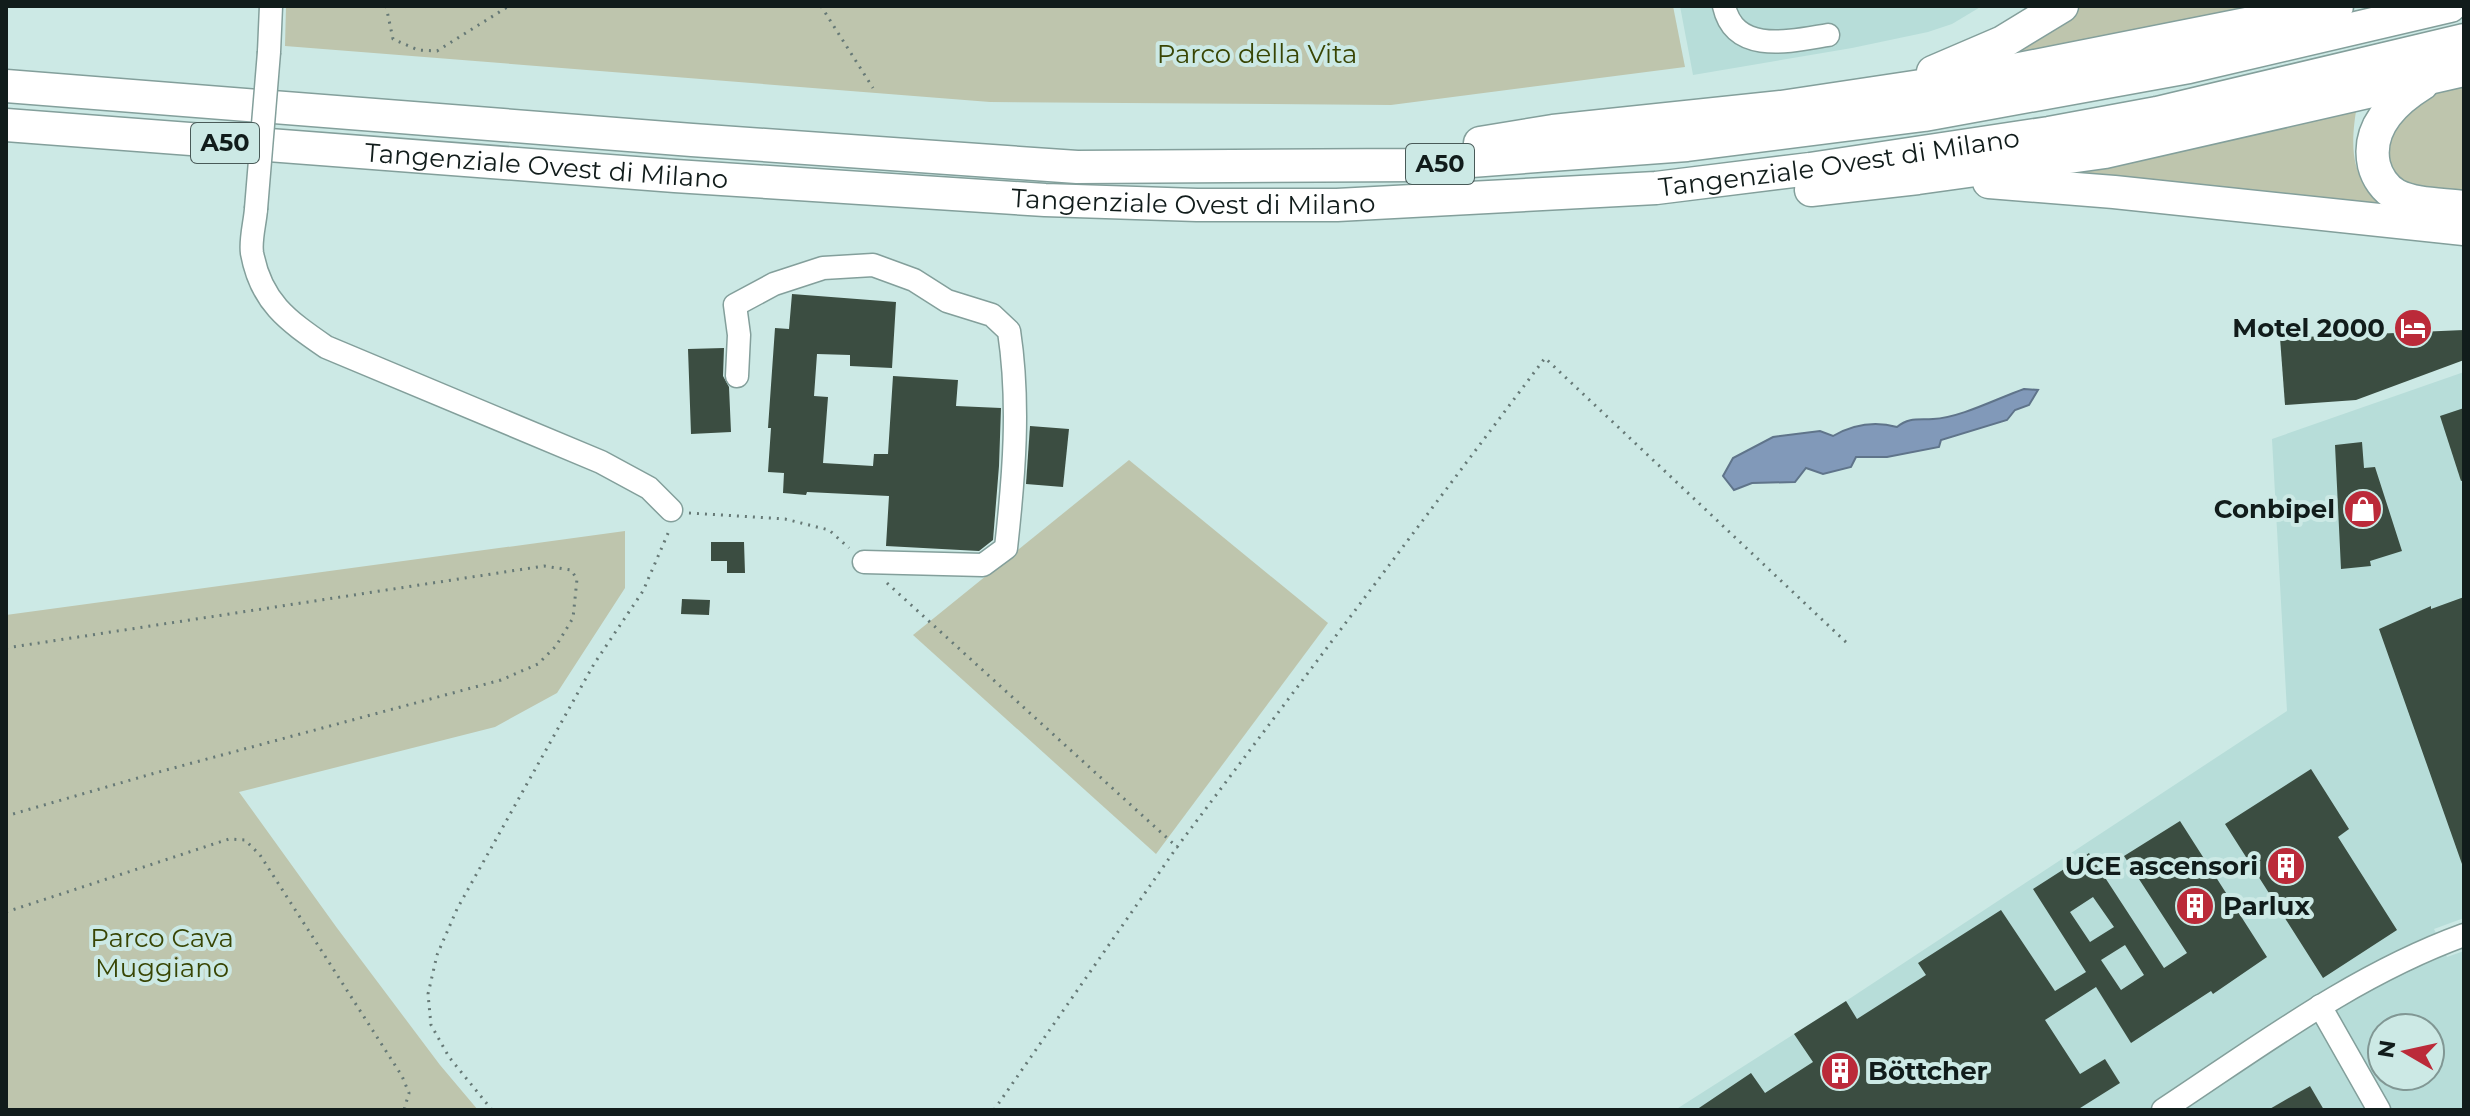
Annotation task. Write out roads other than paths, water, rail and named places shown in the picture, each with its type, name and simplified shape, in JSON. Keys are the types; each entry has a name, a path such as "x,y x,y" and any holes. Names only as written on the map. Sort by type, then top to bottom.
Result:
{"highway":[{"path":"1781,107 1938,71 2003,42 2062,6"},
{"name":"Tangenziale Ovest di Milano","path":"6,86 1077,167 1417,165 1687,145 1924,115 2189,67 2450,6"},
{"path":"1417,165 1483,143 1553,131 1781,107 1974,78 2319,8"},
{"name":"Tangenziale Ovest di Milano","path":"6,125 675,176 1045,200 1337,205 1656,188 1810,169 2064,130 2274,86 2464,40"},
{"path":"1656,188 1708,194 1775,194 2105,152 2464,70"},
{"path":"2464,70 2426,82 2393,106 2379,125 2373,155 2379,177 2393,193 2413,200 2464,207"},
{"path":"1918,178 2114,192 2464,229"}],"street":[{"path":"271,6 252,251 266,295 290,322 326,347 601,462 649,488 671,510"},
{"path":"1724,6 1731,27 1750,38 1781,42 1828,35"},
{"path":"737,376 739,335 735,305 774,284 823,268 873,265 914,280 947,301 992,315 1009,331 1016,406 1006,548 983,565 864,562"},
{"path":"2163,1110 2320,1006 2384,968 2464,935"},
{"path":"2320,1006 2379,1110"}],"place":[{"name":"Motel 2000","path":"2413,328"},
{"name":"Conbipel","path":"2363,509"},
{"name":"UCE ascensori","path":"2286,866"},
{"name":"Parlux","path":"2195,906"},
{"name":"Böttcher","path":"1840,1071"}],"park label":[{"name":"Parco della Vita","path":"1257,54"},
{"name":"Parco Cava Muggiano","path":"162,953"}]}
